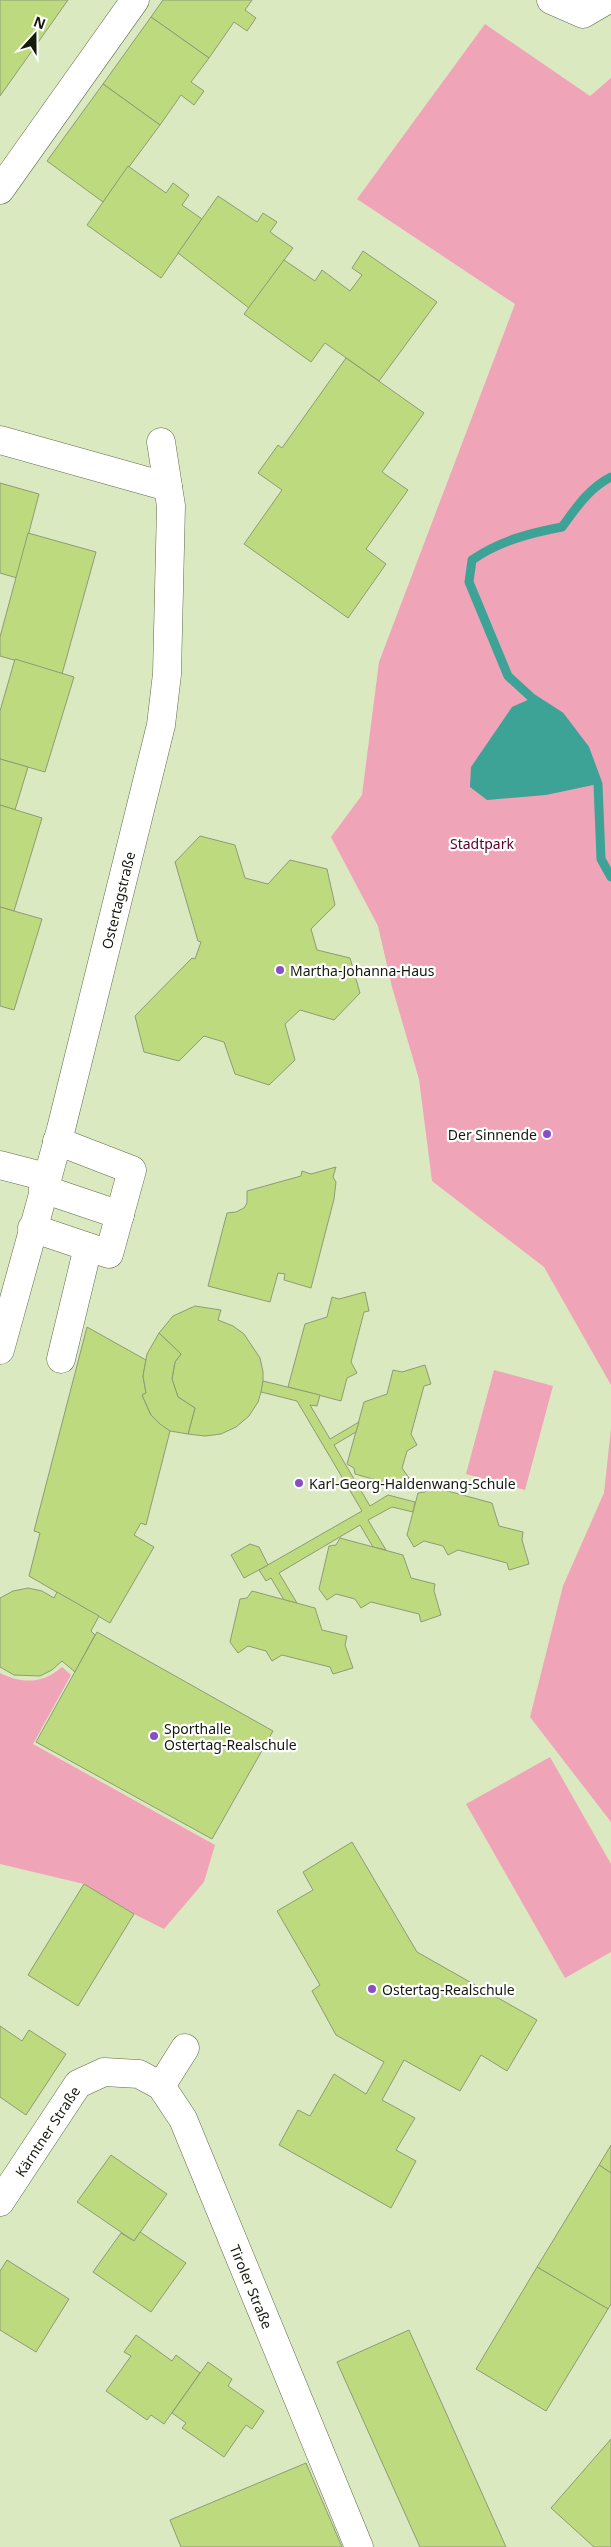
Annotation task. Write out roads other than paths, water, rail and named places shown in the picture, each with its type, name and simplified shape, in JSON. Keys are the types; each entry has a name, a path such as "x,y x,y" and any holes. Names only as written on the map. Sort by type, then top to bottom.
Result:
{"street":[{"path":"0,190 135,0"},
{"path":"551,0 582,14 607,0"},
{"path":"0,440 168,487"},
{"name":"Ostertagstraße","path":"0,1350 57,1141 161,725 167,674 171,506 161,442"},
{"path":"32,1228 110,1254 132,1170 57,1141"},
{"path":"0,1165 120,1215"},
{"path":"60,1359 88,1247"},
{"path":"161,2086 185,2048"},
{"name":"Tiroler Straße","path":"104,2072 139,2074 161,2086 183,2118 333,2504 359,2547"},
{"name":"Kärntner Straße","path":"0,2202 78,2084 104,2072"}],"water":[{"path":"532,698 560,716 585,749 598,784 546,795 487,800 470,787 471,767 512,707"}],"waterway":[{"path":"611,477 590,493 562,527 538,532 504,543 472,560 469,582 508,676 532,698 560,716 585,749 598,784 601,859 611,877"}],"place":[{"name":"Martha-Johanna-Haus","path":"280,970"},
{"name":"Der Sinnende","path":"547,1134"},
{"name":"Karl-Georg-Haldenwang-Schule","path":"299,1483"},
{"name":"Sporthalle Ostertag-Realschule","path":"154,1736"},
{"name":"Ostertag-Realschule","path":"372,1989"}],"park label":[{"name":"Stadtpark","path":"482,843"}]}
